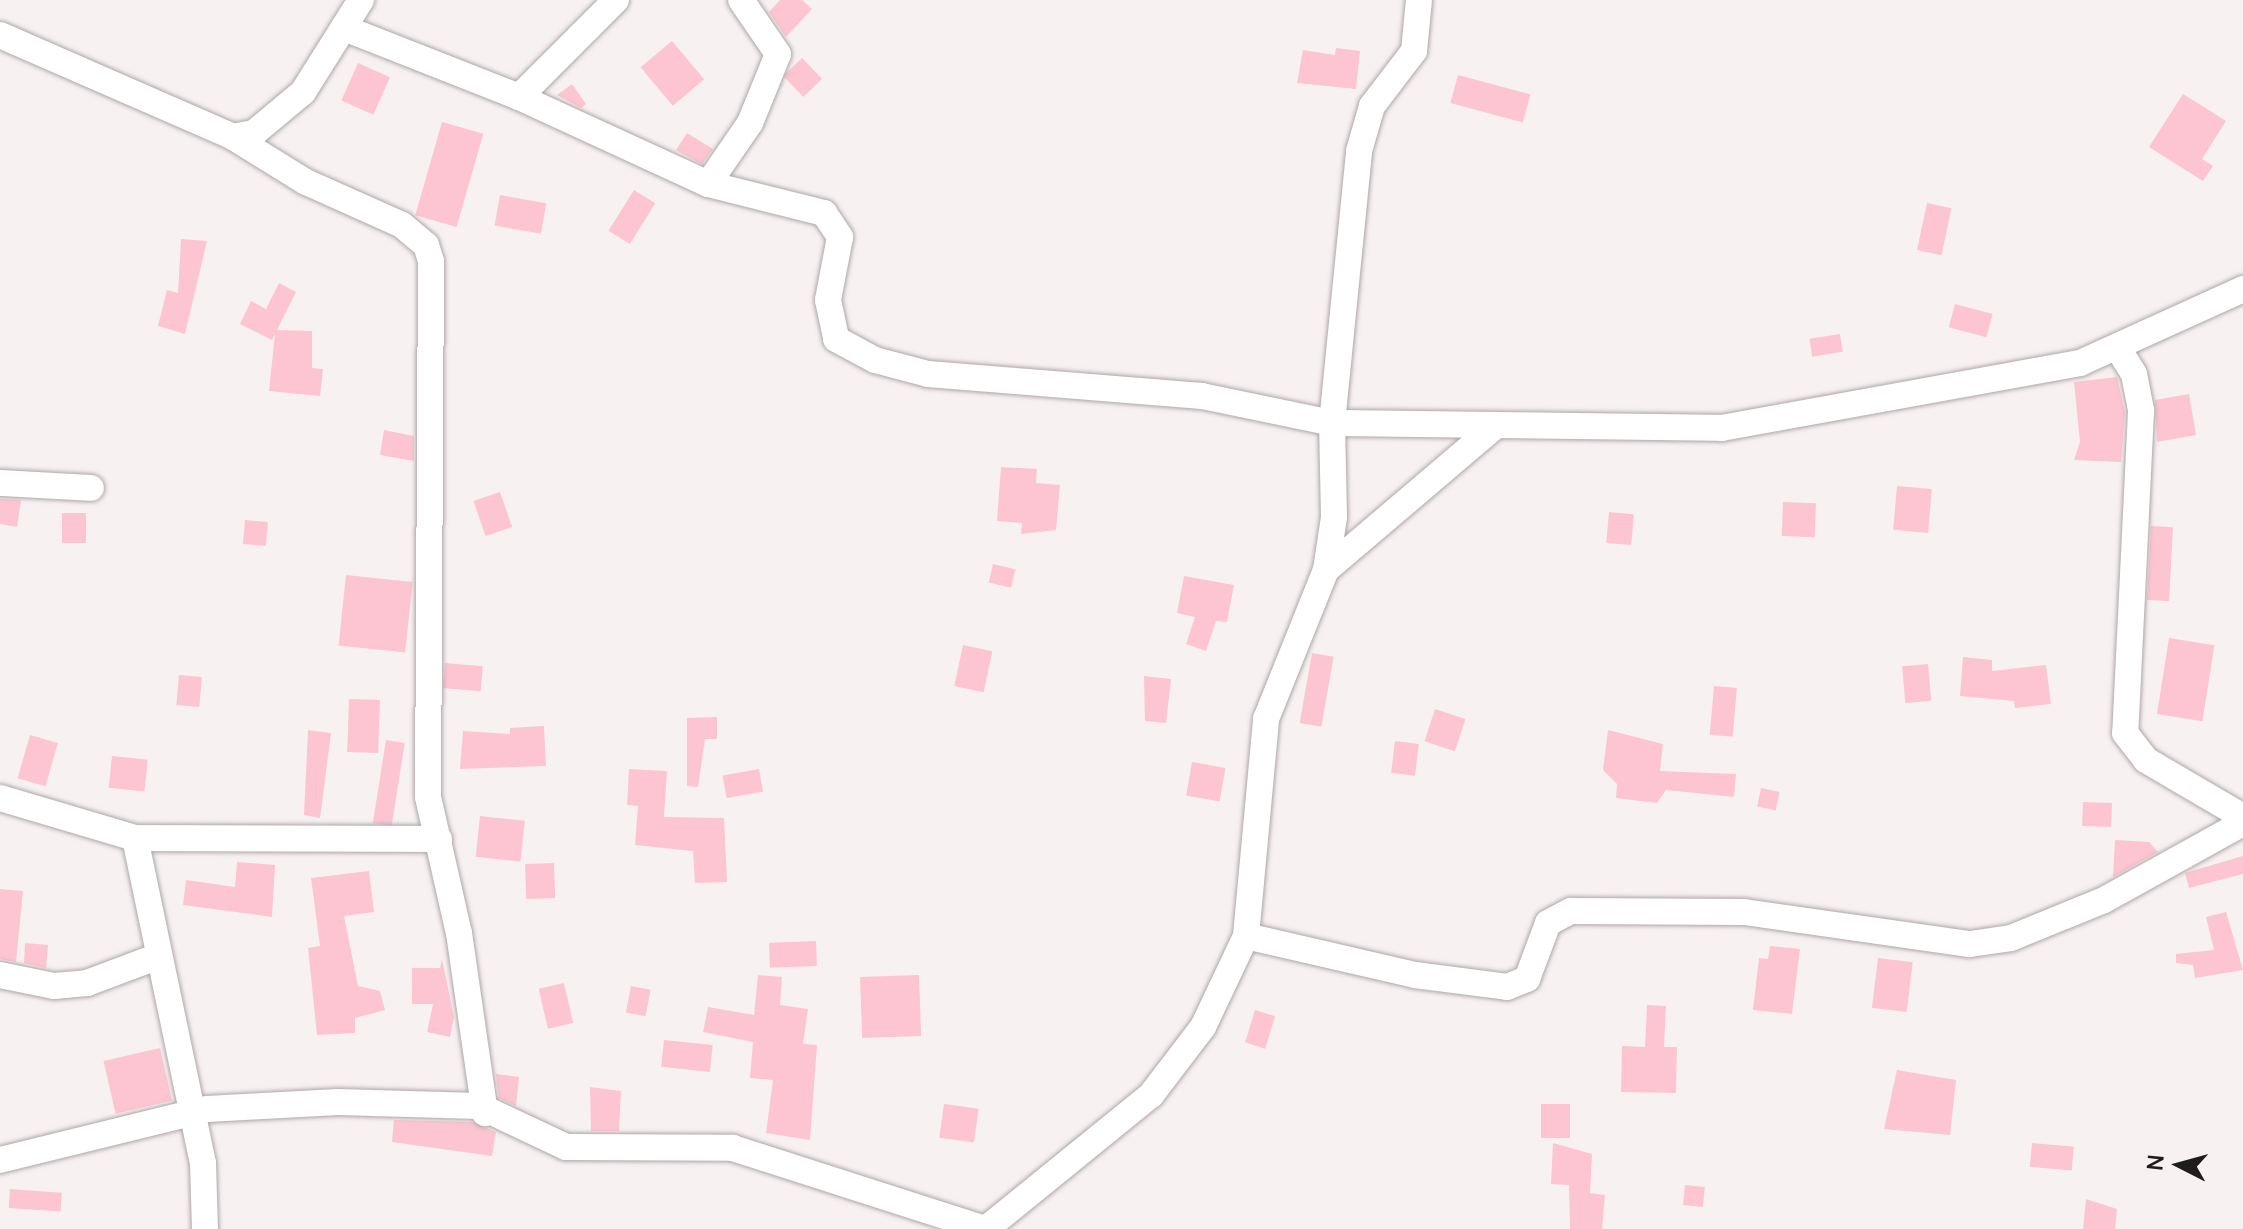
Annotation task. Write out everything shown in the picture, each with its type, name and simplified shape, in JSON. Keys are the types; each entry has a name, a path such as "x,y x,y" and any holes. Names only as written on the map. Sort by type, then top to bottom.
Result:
{"street":[{"path":"233,137 254,133 295,100 361,0"},
{"path":"519,97 616,0"},
{"path":"708,184 750,123 778,54 741,0"},
{"path":"0,1160 191,1114 338,1102 479,1106 485,1113 566,1147 733,1148 986,1229 1151,1095 1203,1027 1246,936 1266,719 1326,570 1337,479 1332,423 1359,151 1372,106 1414,51 1419,0"},
{"path":"344,28 519,97 708,184 824,213 838,225 828,321 836,339 875,360 1005,383 1202,396 1332,423 1722,428 1908,396 1973,377 2050,370 2119,350 2243,289"},
{"path":"0,35 233,137 306,182 402,225 426,245 431,261 426,736 439,839 485,1113"},
{"path":"2119,350 2138,384 2141,411 2125,733 2146,760 2243,817"},
{"path":"1326,570 1494,427"},
{"path":"0,483 91,488"},
{"path":"0,798 135,838 439,839"},
{"path":"1246,936 1415,975 1507,987 1527,979 1548,923 1571,911 1744,912 1970,944 2011,938 2104,900 2243,823"},
{"path":"135,838 156,957 203,1163 205,1229"},
{"path":"0,975 54,986 87,983 156,957"}],"building":[{"path":"780,0 802,0 812,9 786,37 769,12"},
{"path":"672,41 704,79 673,106 641,67"},
{"path":"1336,48 1360,51 1356,89 1297,83 1303,50 1335,55"},
{"path":"802,58 822,79 803,97 783,76"},
{"path":"358,63 390,77 373,115 341,100"},
{"path":"1458,75 1530,94 1523,122 1450,103"},
{"path":"572,84 586,104 581,108 557,95"},
{"path":"2183,94 2226,121 2202,159 2213,166 2203,181 2149,147"},
{"path":"442,122 483,134 457,227 415,215"},
{"path":"687,133 713,149 702,164 676,150"},
{"path":"634,190 655,203 630,244 609,231"},
{"path":"500,195 546,203 541,234 495,226"},
{"path":"1927,203 1951,208 1941,255 1917,250"},
{"path":"181,239 207,241 185,334 158,326 167,290 178,293"},
{"path":"279,283 296,292 277,330 312,331 312,368 323,369 320,396 269,391 275,334 272,340 240,324 251,301 266,309"},
{"path":"1955,304 1993,314 1986,337 1949,327"},
{"path":"1840,334 1843,352 1812,357 1809,339"},
{"path":"2117,377 2125,412 2121,462 2074,460 2080,442 2074,382"},
{"path":"2189,394 2196,435 2157,442 2155,400"},
{"path":"384,430 414,436 414,461 380,455"},
{"path":"1001,467 1037,469 1036,483 1060,485 1056,530 1021,534 1022,523 997,521"},
{"path":"1897,486 1932,489 1928,533 1893,530"},
{"path":"500,492 512,527 486,536 474,501"},
{"path":"0,499 21,500 17,527 0,524"},
{"path":"1783,502 1816,503 1815,537 1782,536"},
{"path":"1609,512 1634,514 1631,545 1606,543"},
{"path":"62,513 86,513 86,543 62,543"},
{"path":"245,520 268,522 266,546 243,544"},
{"path":"2151,526 2173,527 2169,601 2147,600"},
{"path":"993,564 1015,569 1011,588 989,583"},
{"path":"346,575 413,582 405,653 339,646"},
{"path":"1184,576 1234,585 1227,622 1216,621 1206,651 1186,644 1195,617 1177,613"},
{"path":"2169,638 2214,645 2202,721 2157,714"},
{"path":"963,645 992,651 984,692 954,686"},
{"path":"1312,653 1334,657 1321,727 1300,723"},
{"path":"1963,657 1992,660 1992,671 2046,665 2051,704 2015,708 2014,701 1960,696"},
{"path":"445,663 483,666 481,691 443,688"},
{"path":"1928,664 1931,701 1905,703 1902,666"},
{"path":"179,675 202,677 199,707 176,705"},
{"path":"1144,676 1171,679 1166,723 1145,721"},
{"path":"1714,686 1737,688 1733,737 1710,735"},
{"path":"349,699 380,700 378,753 347,752"},
{"path":"1435,709 1465,719 1455,751 1424,741"},
{"path":"717,717 717,739 705,739 698,787 687,786 687,718"},
{"path":"544,726 546,766 460,769 463,731 510,734 510,728"},
{"path":"308,730 331,733 320,818 304,815"},
{"path":"1608,730 1663,744 1660,771 1736,774 1734,797 1666,790 1657,803 1616,798 1617,784 1603,770"},
{"path":"30,735 58,743 45,786 18,778"},
{"path":"386,740 405,743 392,826 373,823"},
{"path":"1395,741 1419,744 1415,776 1391,773"},
{"path":"112,756 148,760 144,792 109,788"},
{"path":"1192,762 1225,768 1220,801 1186,795"},
{"path":"629,769 667,771 664,817 724,818 727,882 695,883 693,851 635,845 638,806 627,805"},
{"path":"759,769 763,792 727,798 723,775"},
{"path":"1761,788 1780,792 1776,811 1757,807"},
{"path":"2083,802 2112,803 2111,827 2082,826"},
{"path":"480,816 525,821 520,861 476,857"},
{"path":"2115,840 2149,842 2158,852 2113,877"},
{"path":"2243,856 2243,874 2189,888 2185,873"},
{"path":"237,862 275,865 272,917 183,905 186,880 235,887"},
{"path":"554,863 555,898 526,899 525,864"},
{"path":"369,871 374,912 344,916 358,986 380,991 385,1010 355,1018 355,1033 317,1035 308,948 320,946 311,878"},
{"path":"0,889 23,891 16,962 0,959"},
{"path":"2226,912 2243,970 2195,978 2193,965 2176,963 2176,954 2214,950 2206,917"},
{"path":"816,941 817,966 770,968 769,943"},
{"path":"25,943 48,945 46,968 24,963"},
{"path":"1770,946 1800,949 1792,1014 1753,1010 1759,958 1768,959"},
{"path":"1878,958 1913,962 1907,1012 1872,1008"},
{"path":"442,959 454,1017 450,1037 427,1032 433,1004 412,1004 412,968 440,968"},
{"path":"758,975 782,977 780,1005 808,1009 803,1044 817,1045 810,1140 766,1133 773,1080 750,1078 753,1042 703,1032 708,1007 754,1015"},
{"path":"919,975 921,1036 862,1038 860,977"},
{"path":"564,983 573,1023 548,1029 539,989"},
{"path":"631,986 651,990 645,1016 626,1013"},
{"path":"1647,1005 1666,1006 1664,1047 1677,1047 1676,1093 1621,1092 1622,1046 1645,1047"},
{"path":"1255,1010 1275,1016 1265,1049 1245,1043"},
{"path":"664,1040 713,1045 710,1072 661,1067"},
{"path":"160,1048 172,1101 116,1114 103,1061"},
{"path":"1897,1070 1956,1080 1950,1135 1884,1129"},
{"path":"496,1074 519,1077 516,1106 499,1098"},
{"path":"590,1087 621,1091 619,1131 591,1131"},
{"path":"944,1104 979,1109 974,1143 939,1138"},
{"path":"1541,1104 1570,1104 1570,1138 1541,1138"},
{"path":"394,1120 472,1122 496,1132 492,1156 392,1142"},
{"path":"1553,1143 1592,1154 1590,1193 1605,1195 1602,1229 1570,1229 1569,1185 1551,1184"},
{"path":"2032,1143 2074,1147 2072,1171 2030,1167"},
{"path":"1685,1185 1705,1187 1703,1207 1683,1205"},
{"path":"10,1189 62,1193 61,1212 9,1208"},
{"path":"2086,1199 2117,1209 2115,1229 2083,1229"}]}
